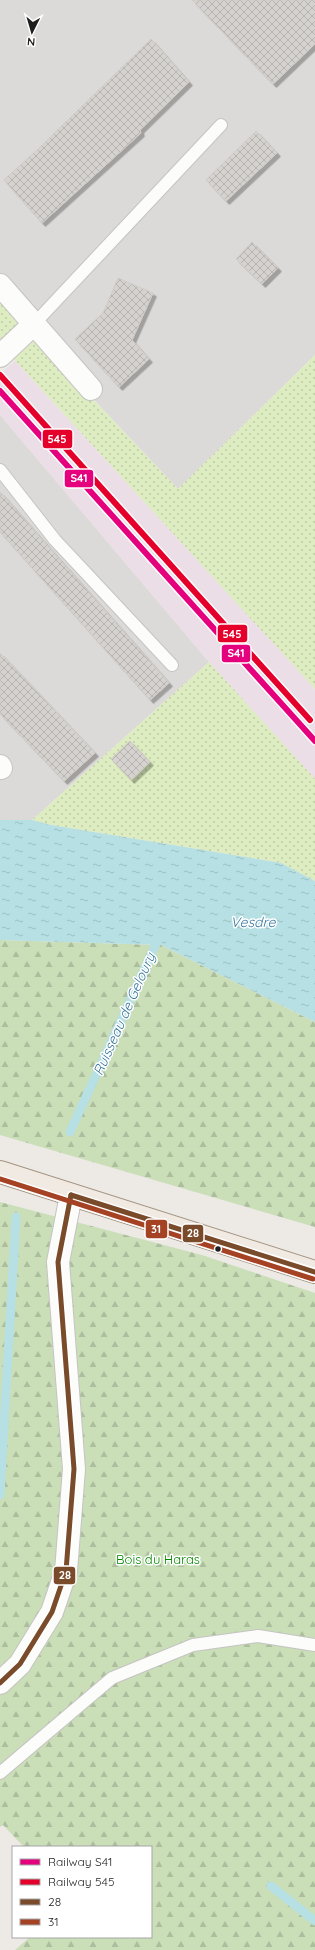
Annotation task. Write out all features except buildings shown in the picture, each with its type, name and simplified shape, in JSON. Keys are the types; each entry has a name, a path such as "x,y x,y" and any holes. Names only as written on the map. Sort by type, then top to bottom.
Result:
{"main road":[{"path":"0,1172 315,1272"}],"street":[{"path":"0,285 91,389"},
{"path":"0,356 34,324"},
{"path":"0,1683 20,1664 52,1612 66,1571 74,1469 58,1262 71,1195"}],"lane":[{"path":"34,324 221,125"},
{"path":"0,470 55,540 172,665"},
{"path":"0,1773 112,1678 193,1645 258,1636 315,1645"}],"shaded area":[{"path":"0,0 315,0 315,355 178,489 0,300"},
{"path":"15,361 315,689 315,779 209,662 0,415 0,374"},
{"path":"0,415 209,662 32,820 0,820"}],"green space":[{"path":"0,301 178,489 315,355 315,689 0,344"},
{"path":"209,662 315,779 315,881 281,863 51,825 32,820"},
{"path":"0,940 161,945 315,1022 315,1227 0,1135"},
{"name":"Bois du Haras","path":"0,1202 202,1255 315,1293 315,1950 15,1950 29,1938 152,1938 152,1846 23,1846 3,1825 0,1827"}],"water":[{"name":"Vesdre","path":"0,820 32,820 51,825 281,863 315,881 315,1022 161,945 0,940"}],"waterway":[{"name":"Ruisseau de Geloury","path":"70,1132 160,935"},
{"name":"Ruisseau de Geloury","path":"0,1495 16,1217"},
{"path":"271,1886 315,1921"}],"rail line":[{"name":"545","path":"0,375 310,720"},
{"name":"S41","path":"0,391 315,741"}],"transit line":[{"name":"31","path":"0,1179 313,1279"},
{"name":"28","path":"71,1195 315,1272"},
{"name":"28","path":"0,1683 20,1664 52,1612 66,1571 74,1469 58,1262 71,1195"}]}
